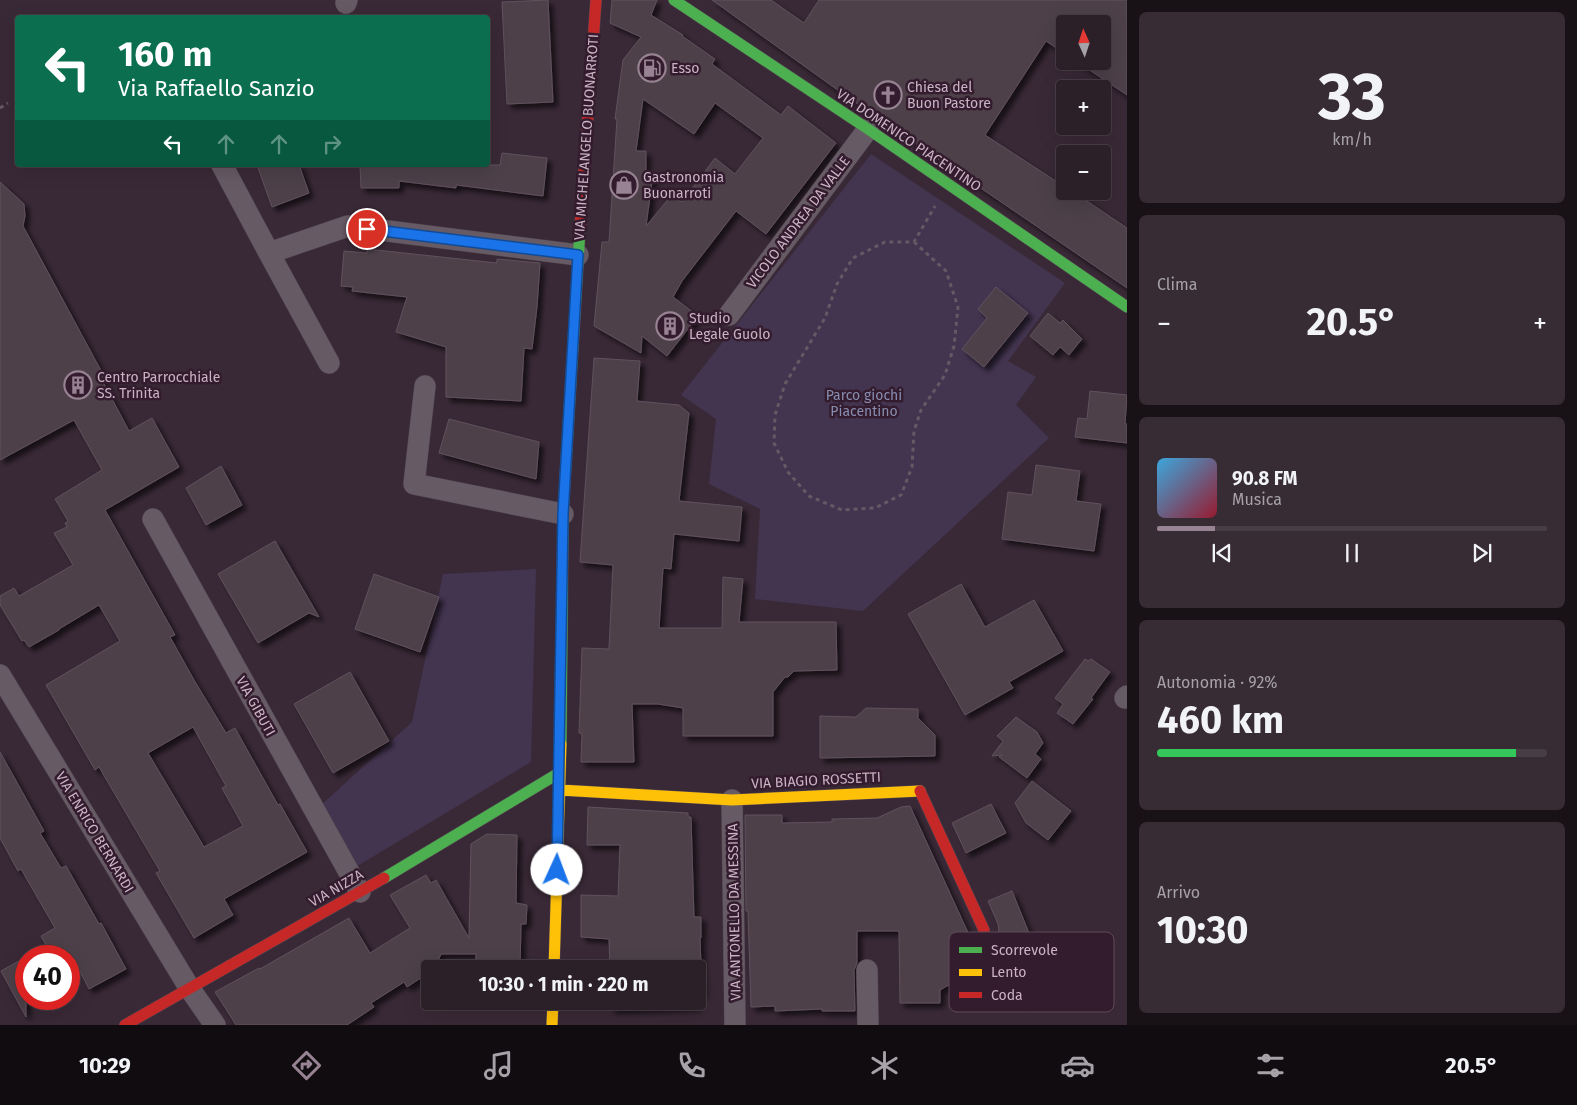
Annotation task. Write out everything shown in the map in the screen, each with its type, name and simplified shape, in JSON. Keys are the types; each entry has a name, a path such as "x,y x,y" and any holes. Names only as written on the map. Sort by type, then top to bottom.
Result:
{"street":[{"name":"VIA MICHELANGELO BUONARROTI","path":"554,960 560,790 563,514 578,255 596,0"},
{"name":"VIA DOMENICO PIACENTINO","path":"674,0 868,129 1127,307"},
{"name":"VICOLO ANDREA DA VALLE","path":"729,315 868,129"},
{"path":"223,167 329,363"},
{"path":"269,253 348,226 578,255"},
{"path":"425,386 414,484 563,514"},
{"name":"VIA GIBUTI","path":"153,519 360,892"},
{"name":"VIA ENRICO BERNARDI","path":"0,676 190,989 216,1025"},
{"name":"VIA NIZZA","path":"125,1025 360,892 559,773"},
{"name":"VIA BIAGIO ROSSETTI","path":"560,790 732,800 920,790 984,930"},
{"name":"VIA ANTONELLO DA MESSINA","path":"732,800 735,1025"},
{"path":"867,970 868,1025"},
{"path":"552,1025 553,1010"}],"path":[{"path":"0,108 8,103"},
{"path":"914,242 939,199"},
{"path":"885,242 914,242 946,271 958,307 954,346 945,376 921,410 914,431 912,467 901,495 875,508 842,510 809,496 788,472 774,444 775,415 785,384 825,318 837,284 853,258 885,242"}],"green space":[{"name":"Parco giochi Piacentino","path":"871,154 1065,283 1008,361 1036,377 1016,405 1049,438 863,611 755,599 760,509 709,484 716,419 681,395"},
{"path":"536,569 531,762 349,871 320,806 412,722 443,574"}],"building":[{"path":"548,0 553,102 507,104 502,2"},
{"path":"612,0 657,0 651,15 683,35 715,59 712,64 781,115 788,106 836,143 766,234 736,211 682,281 673,297 698,316 667,356 642,336 641,353 594,326 602,242 609,242 617,119 615,119 623,60 641,37 610,23","holes":["643,99 694,134 715,103 763,138 735,174 715,158 682,202 671,196 646,226 653,175 646,175 646,151 636,151"]},
{"path":"712,0 771,0 804,23 819,0 1127,0 1127,95 1111,84 1111,80 1104,80 1090,70 1111,70 1111,15 1056,15 1056,48 1046,41 985,135 1056,181 1056,200 1085,200 1127,228 1127,288 846,96"},
{"path":"502,153 547,158 543,196 456,185 456,188 399,181 399,188 361,188 360,167 490,167 490,165 500,165"},
{"path":"258,167 300,167 309,193 272,207"},
{"path":"0,182 24,204 25,216 23,226 105,378 102,380 129,431 152,418 179,467 105,510 175,635 170,637 194,680 226,733 235,728 307,852 224,899 233,915 194,938 156,873 160,871 99,767 95,770 46,685 120,641 99,605 29,647 24,640 22,641 0,605 0,596 14,588 19,596 73,565 54,533 67,527 65,523 68,521 55,499 102,470 74,420 0,460","holes":["193,727 226,786 222,788 243,826 204,847 148,753"]},
{"path":"367,249 497,263 497,259 540,263 532,349 524,348 521,401 446,397 446,347 396,332 407,297 352,291 353,287 341,286 344,251 367,253"},
{"path":"996,287 1028,313 984,367 962,349 987,318 978,309"},
{"path":"1048,313 1060,323 1063,320 1082,339 1069,355 1060,347 1053,355 1030,336"},
{"path":"594,358 640,361 637,401 679,405 689,413 679,501 742,507 739,541 674,534 671,569 663,568 659,628 722,628 723,577 743,579 739,622 836,622 837,670 794,671 788,677 785,677 773,692 773,736 683,736 683,708 658,704 632,704 634,762 581,762 582,734 579,733 582,648 609,649 613,565 580,562"},
{"path":"1090,391 1127,395 1125,424 1127,424 1127,443 1075,437 1078,418 1087,419"},
{"path":"449,419 539,442 536,479 439,453"},
{"path":"1036,465 1080,471 1076,501 1101,504 1094,551 1002,539 1008,492 1032,495"},
{"path":"221,466 242,505 206,525 186,488"},
{"path":"275,541 319,617 309,613 258,643 218,574"},
{"path":"374,574 439,597 420,652 355,629"},
{"path":"961,584 985,627 1034,600 1063,651 1009,682 1013,688 965,715 908,614"},
{"path":"1085,659 1088,661 1091,659 1110,672 1091,698 1093,699 1073,724 1057,713 1063,704 1055,698"},
{"path":"350,672 389,741 333,773 294,704"},
{"path":"866,708 918,709 918,718 935,735 935,756 820,758 820,716 856,717"},
{"path":"1016,717 1037,732 1043,743 1035,754 1041,759 1027,778 999,757 1002,755 992,756 1003,741 997,736"},
{"path":"0,752 44,831 40,833 61,868 66,866 99,924 101,923 126,969 89,989 80,972 80,945 46,945 41,936 55,928 21,869 18,871 0,838"},
{"path":"1032,781 1071,811 1048,840 1026,823 1015,803"},
{"path":"991,804 1006,833 966,853 952,823"},
{"path":"910,806 968,932 949,932 949,985 940,990 940,1003 900,1003 899,931 857,931 857,963 854,970 855,1011 822,1011 822,1009 775,1011 775,1006 751,1007 748,911 746,911 745,815 782,815 782,823 832,822 832,819 877,818 901,807"},
{"path":"588,807 688,813 688,817 691,817 694,917 701,917 701,960 610,960 609,939 581,937 581,895 618,896 620,845 587,845"},
{"path":"487,834 517,835 516,903 527,905 526,924 521,924 520,960 476,960 476,954 441,954 438,960 421,960 421,978 407,987 404,982 371,1003 374,1007 347,1025 236,1025 215,992 260,969 349,918 370,953 410,928 390,895 426,875 431,883 436,880 469,938 471,844"},
{"path":"1012,891 1029,932 999,932 998,924 988,901"},
{"path":"15,963 15,997 1,971"}],"traffic: fast":[{"path":"674,0 868,129 1127,307"},
{"path":"561,744 563,514 580,229"},
{"path":"384,878 559,773"}],"traffic: slow":[{"path":"554,960 561,744"},
{"path":"560,790 732,800 920,791"},
{"path":"552,1025 553,1010"}],"traffic: jam":[{"path":"580,229 596,0"},
{"path":"920,791 984,930"},
{"path":"125,1025 384,878"}],"place":[{"name":"Esso","path":"652,68"},
{"name":"Chiesa del Buon Pastore","path":"888,95"},
{"name":"Gastronomia Buonarroti","path":"624,185"},
{"name":"Studio Legale Guolo","path":"670,326"},
{"name":"Centro Parrocchiale SS. Trinita","path":"78,385"}],"route":[{"path":"367,229 578,255 563,514 560,790 557,870"}]}
